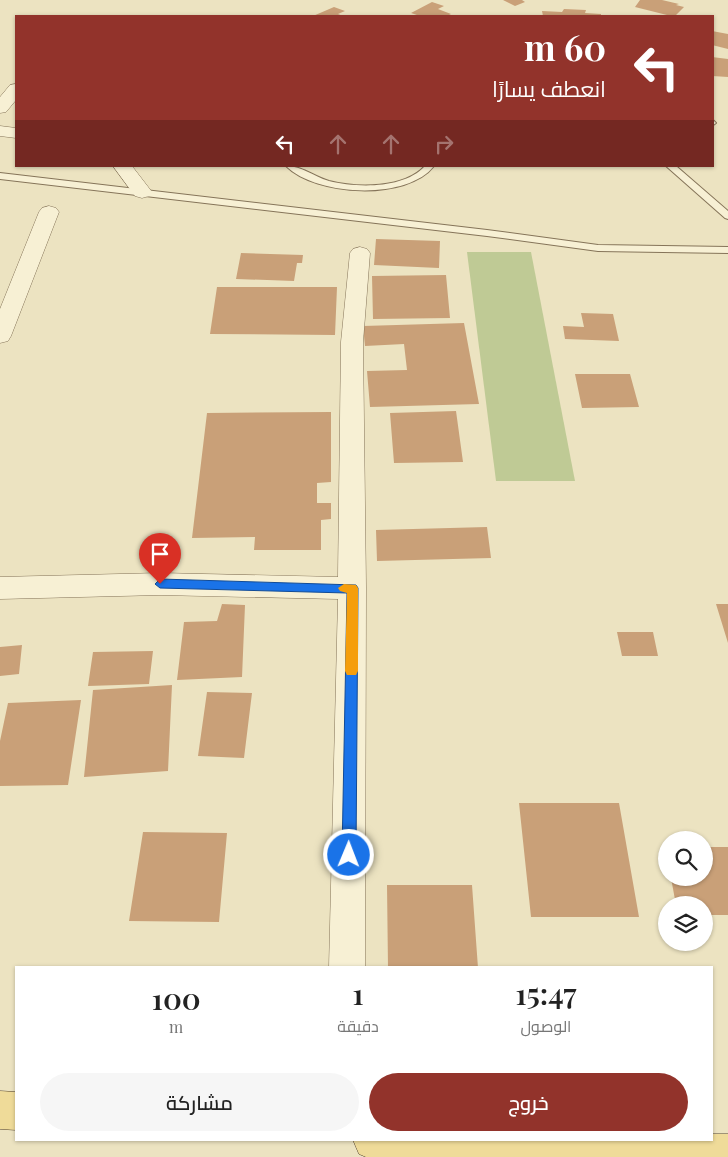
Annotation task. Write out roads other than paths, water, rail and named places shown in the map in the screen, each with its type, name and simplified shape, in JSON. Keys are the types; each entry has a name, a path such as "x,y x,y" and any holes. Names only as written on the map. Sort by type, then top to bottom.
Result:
{"main road":[{"path":"0,1110 15,1111"},
{"path":"381,1141 464,1151 728,1154"}],"street":[{"path":"0,131 15,133"},
{"path":"123,167 142,192"},
{"path":"0,336 49,212"},
{"path":"348,966 352,588 352,342 360,253"},
{"path":"0,588 160,584 352,588"}],"lane":[{"path":"292,167 335,185 391,187 426,173 429,167"},
{"path":"671,167 728,216"},
{"path":"0,176 487,233 566,245 728,250"}]}
